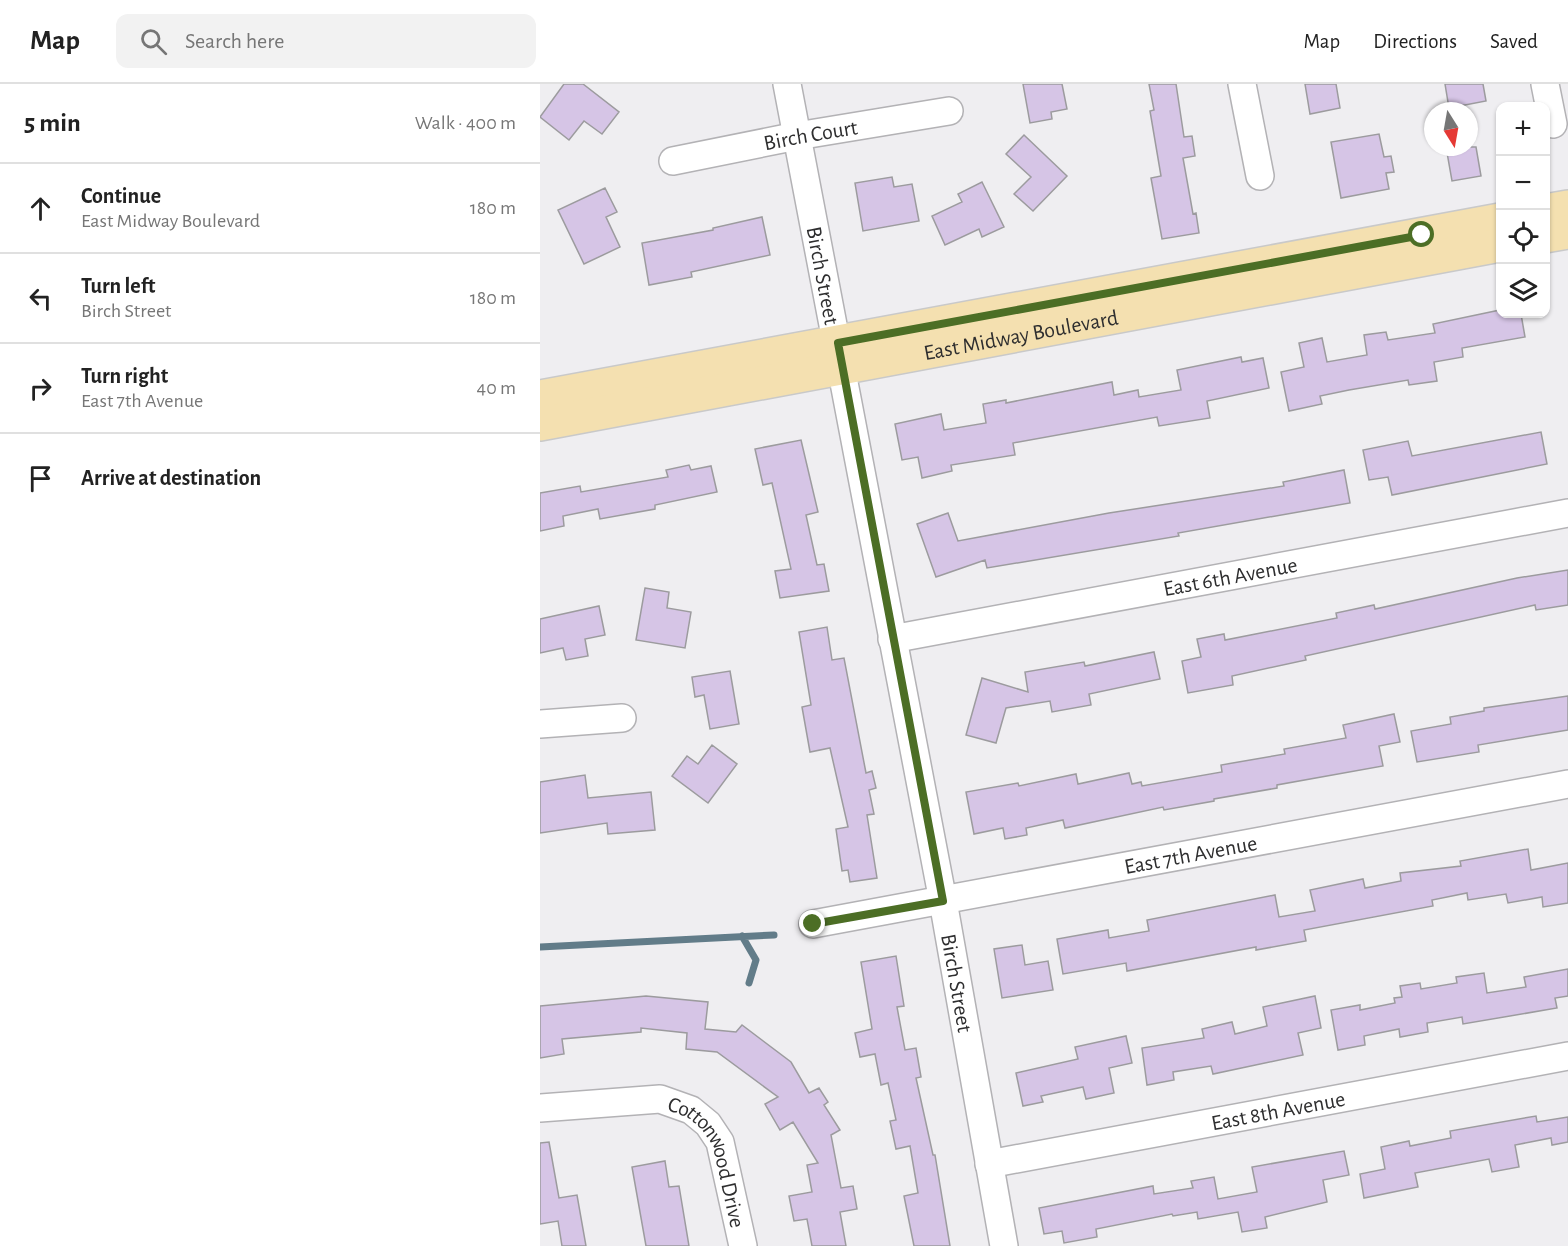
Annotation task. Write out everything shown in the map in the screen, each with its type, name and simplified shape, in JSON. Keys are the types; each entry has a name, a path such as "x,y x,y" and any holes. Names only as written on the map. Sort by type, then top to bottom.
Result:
{"main road":[{"path":"1550,210 1568,207"},
{"name":"East Midway Boulevard","path":"540,424 840,355 1496,221"},
{"path":"1550,235 1568,232"},
{"name":"East Midway Boulevard","path":"540,397 840,355 1496,246"}],"street":[{"name":"Birch Street","path":"787,84 943,901 1004,1246"},
{"path":"1242,84 1260,176"},
{"path":"1545,84 1553,124"},
{"name":"Birch Court","path":"673,161 796,136 949,111"},
{"name":"East 6th Avenue","path":"892,639 1568,513"},
{"path":"540,724 622,718"},
{"name":"East 7th Avenue","path":"813,924 1568,784"},
{"name":"East 8th Avenue","path":"989,1164 1568,1056"},
{"name":"Cottonwood Drive","path":"540,1108 660,1099 691,1110 708,1124 720,1142 743,1246"}],"building":[{"path":"564,84 583,84 619,112 602,134 584,121 569,140 540,117"},
{"path":"1023,84 1062,84 1067,109 1051,112 1052,119 1030,123"},
{"path":"1149,84 1176,84 1184,137 1192,136 1195,156 1183,158 1193,214 1196,213 1199,233 1162,239 1151,178 1161,176 1150,111 1154,110"},
{"path":"1305,84 1336,84 1340,108 1310,114"},
{"path":"1445,84 1483,84 1486,101 1448,102"},
{"path":"1379,134 1384,157 1391,156 1394,172 1386,173 1389,189 1341,198 1331,142"},
{"path":"1024,135 1067,176 1033,211 1014,194 1031,177 1006,154"},
{"path":"1448,156 1478,156 1481,176 1452,181"},
{"path":"892,177 894,187 912,184 919,221 863,231 855,183"},
{"path":"982,182 1004,227 982,237 979,229 945,245 932,216 962,202 958,194"},
{"path":"605,188 617,212 606,217 620,247 584,264 558,210"},
{"path":"762,217 770,255 691,272 692,277 649,285 642,243 713,230 713,228"},
{"path":"1496,311 1496,318 1522,318 1525,337 1462,348 1463,357 1434,362 1437,381 1409,385 1408,380 1349,390 1320,396 1322,404 1289,411 1281,372 1304,367 1299,343 1322,338 1327,362 1367,355 1364,335 1386,332 1388,340 1435,333 1433,324"},
{"path":"1241,357 1242,362 1263,358 1269,388 1207,401 1210,418 1159,426 1157,417 1013,443 1015,455 951,465 952,471 922,478 918,457 902,460 895,424 941,414 944,430 986,423 983,404 1006,400 1006,403 1112,382 1114,395 1138,390 1139,397 1181,390 1177,370"},
{"path":"1541,432 1547,464 1392,495 1388,477 1369,480 1363,450 1408,441 1412,456"},
{"path":"801,440 818,512 806,515 817,565 824,564 829,591 780,598 775,571 791,569 772,483 763,485 755,449"},
{"path":"689,465 691,470 711,466 717,492 655,505 655,509 600,519 598,509 563,516 564,526 540,531 540,493 580,486 581,492 668,477 666,470"},
{"path":"1344,470 1350,503 1178,533 1179,536 987,568 985,560 936,577 917,524 948,513 958,541 1109,513 1284,486 1283,482"},
{"path":"1568,570 1568,605 1536,610 1535,605 1305,656 1306,660 1232,676 1233,685 1188,693 1182,661 1201,657 1197,639 1224,634 1225,640 1337,618 1336,613 1374,605 1375,609 1517,578"},
{"path":"645,588 669,592 667,608 691,612 685,648 636,640"},
{"path":"599,606 605,635 585,639 588,656 566,660 563,648 540,653 540,619"},
{"path":"827,627 832,660 844,658 866,773 872,771 876,788 869,790 874,814 867,815 877,878 850,882 848,870 842,871 836,829 848,827 830,748 810,752 802,707 811,705 799,632"},
{"path":"1154,652 1160,679 1089,694 1091,705 1052,712 1050,701 1006,708 996,743 966,735 982,678 1028,692 1025,672 1084,662 1085,666"},
{"path":"730,671 739,724 710,729 704,695 695,697 692,677"},
{"path":"1568,696 1568,730 1478,745 1479,752 1417,762 1411,731 1451,724 1450,717 1484,711 1484,708"},
{"path":"1394,714 1400,742 1379,746 1383,766 1277,785 1277,788 1214,799 1214,801 1164,810 1163,807 1065,828 1063,820 1026,828 1027,835 1005,839 1003,828 974,834 966,792 1018,783 1019,786 1076,774 1078,784 1129,773 1132,784 1141,782 1142,786 1222,772 1221,765 1285,754 1284,749 1346,738 1343,725"},
{"path":"712,745 737,764 708,803 672,776 687,756 698,764"},
{"path":"585,775 588,798 651,792 655,830 608,834 607,823 540,833 540,782"},
{"path":"1528,849 1531,870 1568,863 1568,903 1543,907 1542,897 1508,903 1506,894 1468,900 1467,893 1432,900 1433,906 1304,930 1306,941 1256,950 1256,947 1127,971 1126,963 1063,974 1057,939 1108,930 1109,938 1149,931 1147,920 1275,895 1279,917 1315,911 1310,890 1363,879 1365,888 1401,881 1400,873 1461,866 1460,861"},
{"path":"1022,945 1025,965 1048,961 1053,990 1002,998 994,949"},
{"path":"896,956 904,1006 897,1007 905,1050 916,1048 921,1077 916,1078 933,1155 935,1155 950,1246 914,1246 904,1196 918,1193 910,1146 896,1149 890,1121 896,1120 888,1083 881,1085 875,1054 860,1057 855,1033 872,1029 861,962"},
{"path":"1568,969 1568,996 1555,998 1557,1008 1463,1024 1462,1017 1427,1023 1428,1032 1400,1037 1399,1029 1364,1036 1365,1045 1338,1050 1331,1010 1360,1005 1360,1010 1395,1003 1394,998 1402,997 1400,986 1420,983 1421,989 1457,983 1456,977 1484,973 1487,993 1526,987 1524,977"},
{"path":"646,996 708,1002 705,1029 736,1032 742,1025 791,1062 809,1093 819,1088 828,1102 824,1105 840,1130 831,1135 841,1188 853,1186 857,1209 840,1212 846,1246 812,1246 807,1219 794,1221 789,1196 812,1192 807,1165 818,1163 793,1122 780,1130 765,1104 778,1097 717,1052 686,1049 687,1033 641,1028 641,1032 562,1039 564,1054 540,1058 540,1006"},
{"path":"1315,996 1321,1028 1298,1033 1303,1055 1213,1074 1211,1066 1173,1072 1174,1080 1147,1085 1142,1048 1204,1038 1202,1029 1232,1022 1235,1034 1267,1026 1263,1007"},
{"path":"1126,1036 1132,1063 1109,1068 1114,1093 1086,1099 1083,1087 1041,1096 1043,1102 1023,1106 1016,1073 1078,1059 1075,1047"},
{"path":"1536,1116 1537,1122 1568,1117 1568,1142 1552,1145 1551,1138 1515,1145 1519,1167 1492,1172 1489,1159 1415,1173 1418,1187 1364,1198 1360,1174 1385,1169 1381,1147 1409,1141 1410,1146 1451,1138 1450,1131"},
{"path":"549,1142 559,1198 577,1195 586,1246 562,1246 558,1221 540,1224 540,1143"},
{"path":"1344,1151 1349,1175 1323,1180 1327,1202 1265,1217 1267,1228 1242,1232 1238,1212 1198,1219 1197,1212 1173,1216 1172,1214 1096,1229 1097,1237 1064,1243 1062,1231 1044,1234 1039,1208 1153,1186 1154,1194 1193,1188 1191,1181 1214,1177 1218,1199 1257,1192 1252,1167"},
{"path":"665,1161 669,1187 679,1186 689,1246 646,1246 632,1167"}],"waterway":[{"path":"540,947 774,935"},
{"path":"742,936 756,960 749,983"}],"route":[{"path":"813,924 943,901 838,343 1422,235"}]}
